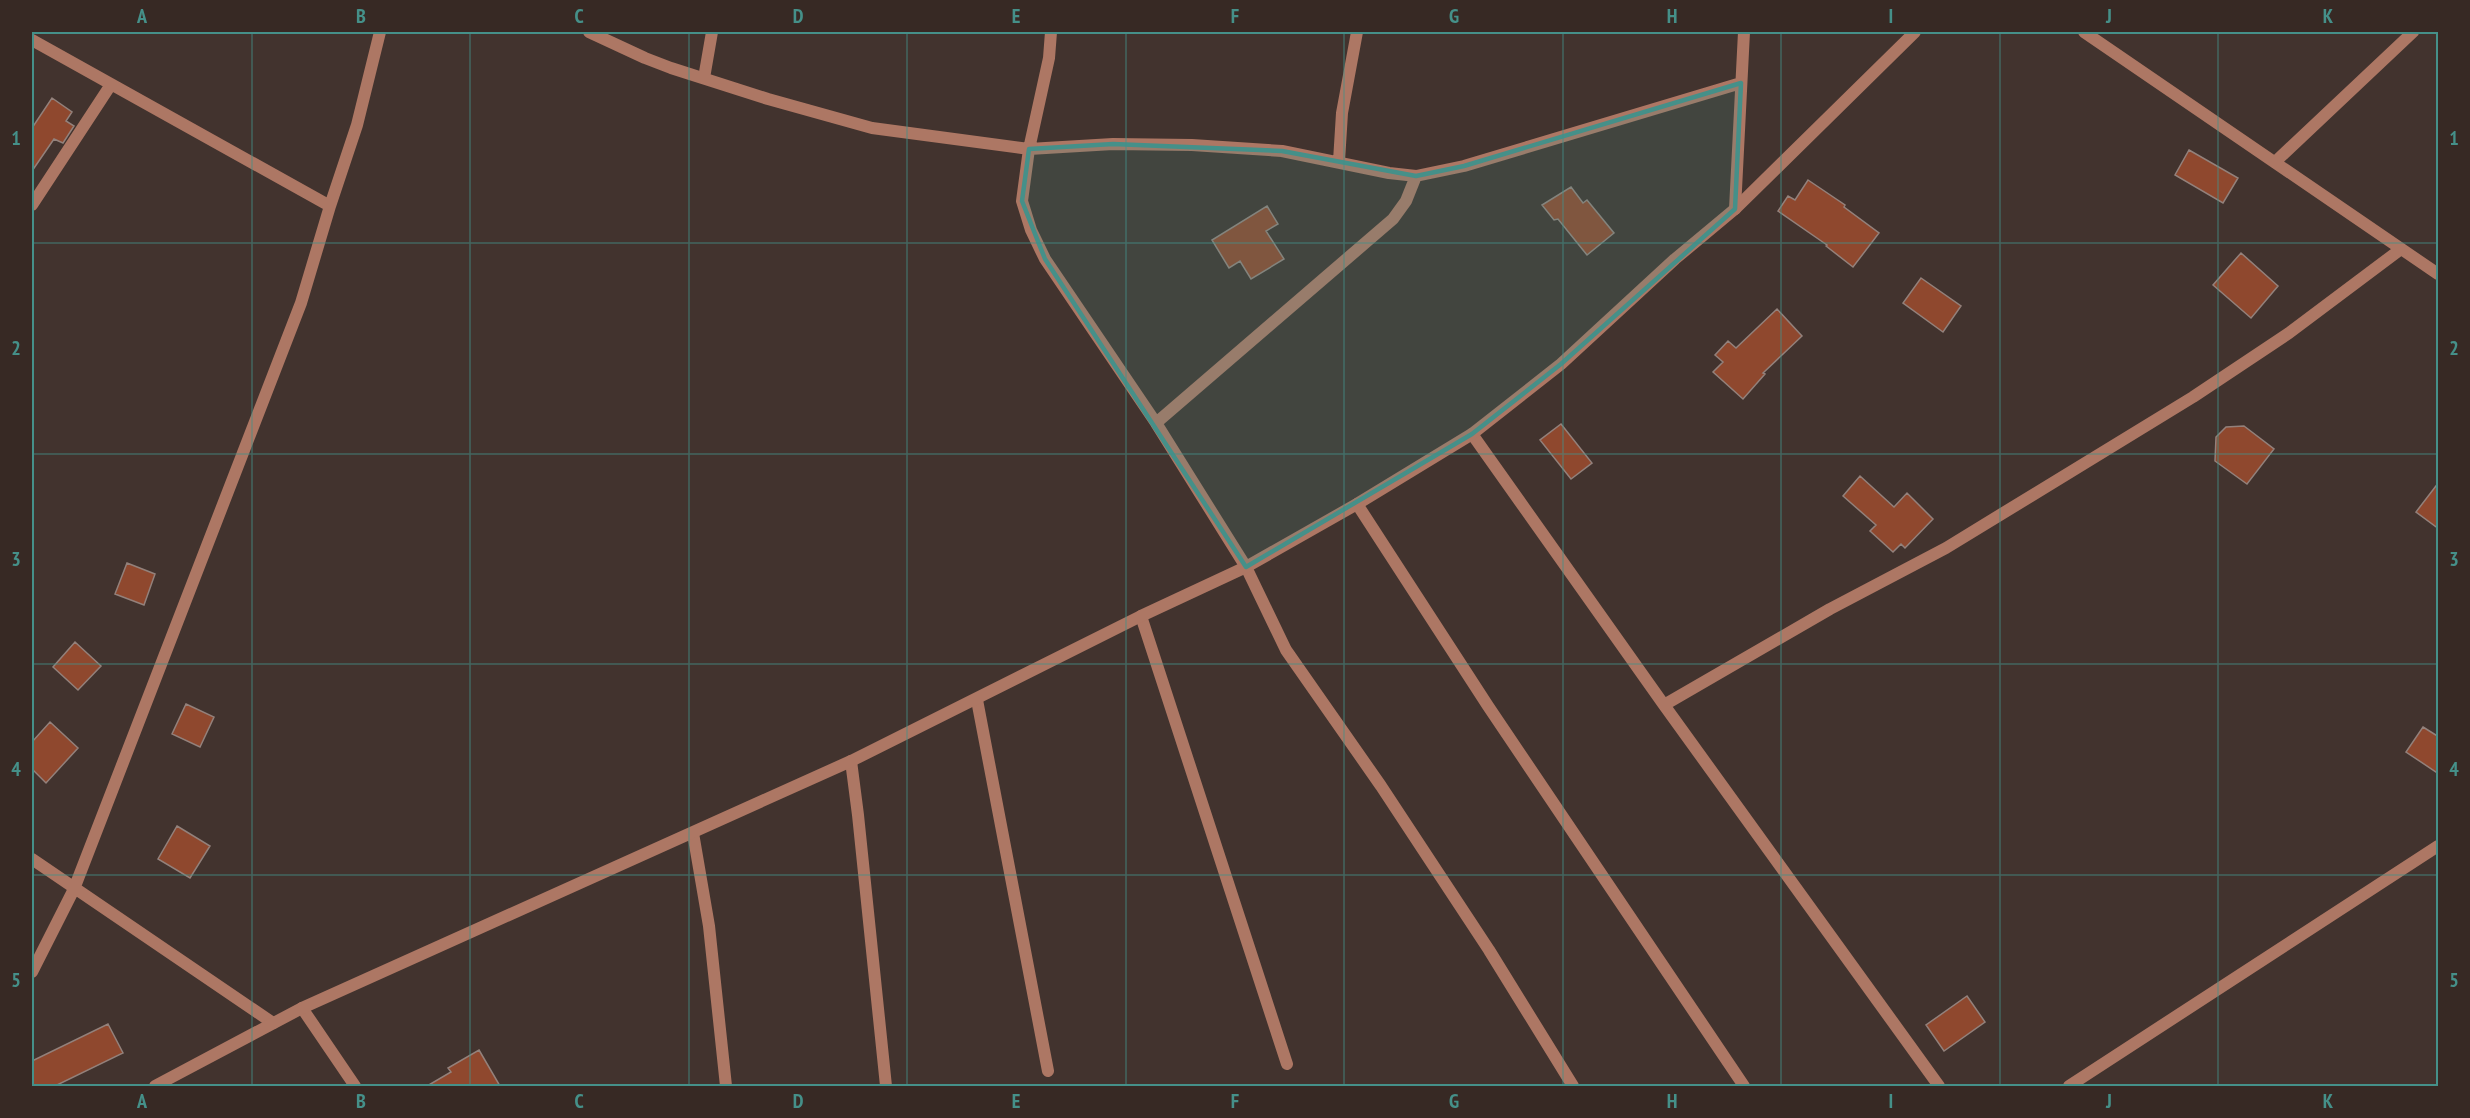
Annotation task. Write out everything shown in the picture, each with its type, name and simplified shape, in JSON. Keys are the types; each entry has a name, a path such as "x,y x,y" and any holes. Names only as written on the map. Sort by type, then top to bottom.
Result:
{"street":[{"path":"32,972 74,889 301,303 357,125 380,32"},
{"path":"589,32 645,58 768,99 872,128 1029,149 1113,144 1192,145 1282,151 1389,173 1416,176 1464,166 1741,83"},
{"path":"704,78 712,32"},
{"path":"1051,32 1049,58 1029,149 1022,201 1031,230 1045,259 1156,423 1246,567 1286,650 1489,950 1573,1086"},
{"path":"1339,161 1341,113 1357,32"},
{"path":"1735,209 1744,32"},
{"path":"155,1086 302,1008 851,761 977,700 1141,616 1246,567 1357,504 1472,434 1561,364 1675,260 1735,209 1915,32"},
{"path":"2084,32 2439,274"},
{"path":"2275,162 2413,32"},
{"path":"32,40 110,86 330,206"},
{"path":"32,205 110,86"},
{"path":"1156,423 1393,219 1406,201 1416,176"},
{"path":"1664,705 1830,609 1946,548 2193,397 2289,333 2401,249"},
{"path":"1472,434 1939,1086"},
{"path":"1357,504 1488,706 1744,1086"},
{"path":"1141,616 1287,1064"},
{"path":"977,700 1048,1071"},
{"path":"851,761 886,1086"},
{"path":"693,833 708,926 726,1086"},
{"path":"2069,1086 2439,846"},
{"path":"32,859 273,1023"},
{"path":"302,1008 355,1086"}],"highlighted area":[{"path":"1741,83 1735,209 1561,364 1472,434 1246,567 1045,259 1022,201 1029,149 1113,144 1282,151 1416,176 1464,166"}],"building":[{"path":"52,98 72,112 66,121 74,126 63,143 54,139 32,171 32,128"},
{"path":"2189,150 2238,178 2223,203 2175,175"},
{"path":"1808,180 1845,205 1844,207 1879,233 1853,267 1827,245 1778,211 1788,196 1795,200"},
{"path":"1571,187 1583,203 1587,200 1614,233 1587,255 1558,219 1554,220 1542,205"},
{"path":"1267,206 1278,224 1266,231 1284,259 1251,279 1240,261 1229,268 1212,240"},
{"path":"2241,253 2278,286 2251,318 2213,285"},
{"path":"1921,278 1961,306 1943,332 1903,303"},
{"path":"1777,309 1802,336 1763,373 1765,374 1743,399 1713,372 1723,362 1715,355 1728,341 1736,348"},
{"path":"1561,424 1592,463 1571,479 1540,440"},
{"path":"2244,426 2274,449 2247,484 2215,461 2216,437 2226,427"},
{"path":"1860,476 1894,507 1907,493 1933,519 1905,548 1901,544 1893,552 1870,531 1876,525 1843,496"},
{"path":"2439,482 2439,529 2416,512"},
{"path":"127,563 155,574 144,605 115,594"},
{"path":"75,642 101,666 78,690 53,667"},
{"path":"186,704 214,717 200,747 172,734"},
{"path":"50,722 78,748 46,783 32,769 32,742"},
{"path":"2423,727 2439,737 2439,774 2406,752"},
{"path":"177,826 210,846 190,878 158,859"},
{"path":"1967,996 1985,1022 1944,1051 1926,1025"},
{"path":"108,1024 123,1053 55,1086 32,1086 32,1061"},
{"path":"479,1050 500,1086 427,1086 451,1072 448,1068"}]}
